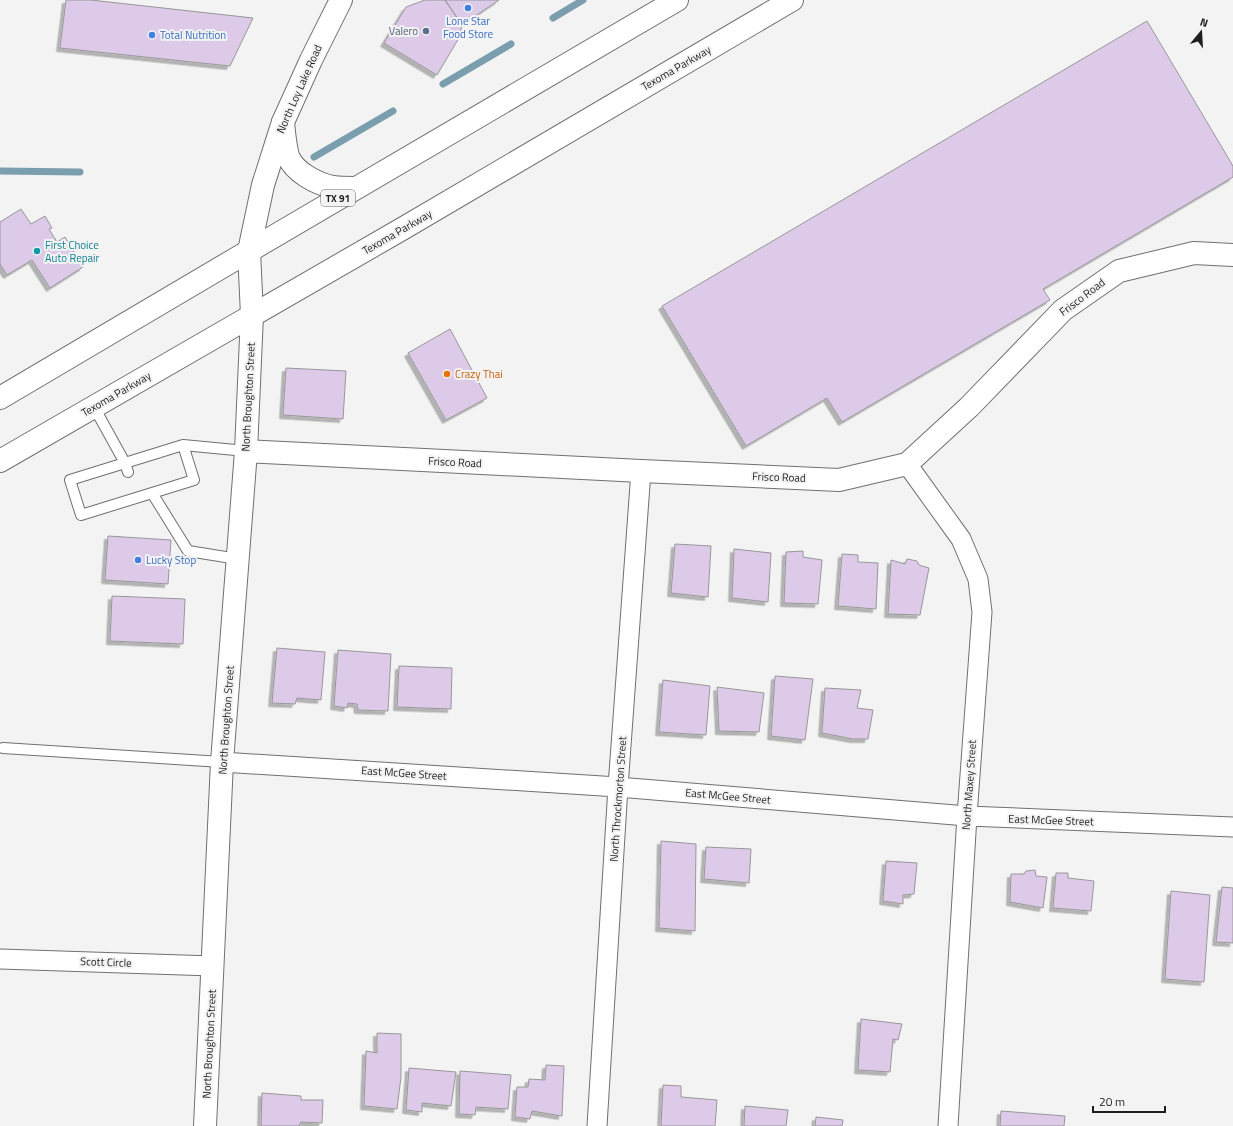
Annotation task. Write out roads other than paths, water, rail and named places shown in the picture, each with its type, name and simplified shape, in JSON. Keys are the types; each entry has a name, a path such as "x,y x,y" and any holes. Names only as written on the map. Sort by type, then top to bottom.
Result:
{"street":[{"name":"North Loy Lake Road","path":"252,315 248,251 263,185 283,122 311,60 341,0"},
{"name":"TX 91","path":"0,398 677,0"},
{"name":"Texoma Parkway","path":"0,461 402,229 792,0"},
{"path":"283,122 288,156 294,166 302,173 319,182 333,187 355,188"},
{"name":"Frisco Road","path":"246,451 839,480 907,464 969,408 1063,310 1119,270 1194,253 1233,255"},
{"name":"North Broughton Street","path":"205,1126 222,762 246,451 252,315"},
{"name":"North Maxey Street","path":"907,464 961,539 978,579 982,612 967,816 948,1126"},
{"name":"North Throckmorton Street","path":"597,1126 618,787 641,471"},
{"name":"East McGee Street","path":"222,762 618,787 967,816 1233,827"},
{"name":"Scott Circle","path":"0,959 213,966"}],"lane":[{"path":"94,407 126,467"},
{"path":"183,445 194,480 166,485 152,493 136,495 81,515 70,480 101,475 157,457 183,445 246,451"},
{"path":"152,493 188,551 238,559"},
{"path":"3,748 222,762"}],"waterway":[{"path":"553,18 583,0"},
{"path":"443,84 511,44"},
{"path":"314,157 393,111"},
{"path":"0,171 80,172"}],"place":[{"name":"Lone Star Food Store","path":"468,8"},
{"name":"Valero","path":"426,31"},
{"name":"Total Nutrition","path":"152,35"},
{"name":"First Choice Auto Repair","path":"37,251"},
{"name":"Crazy Thai","path":"447,374"},
{"name":"Lucky Stop","path":"138,560"}]}
